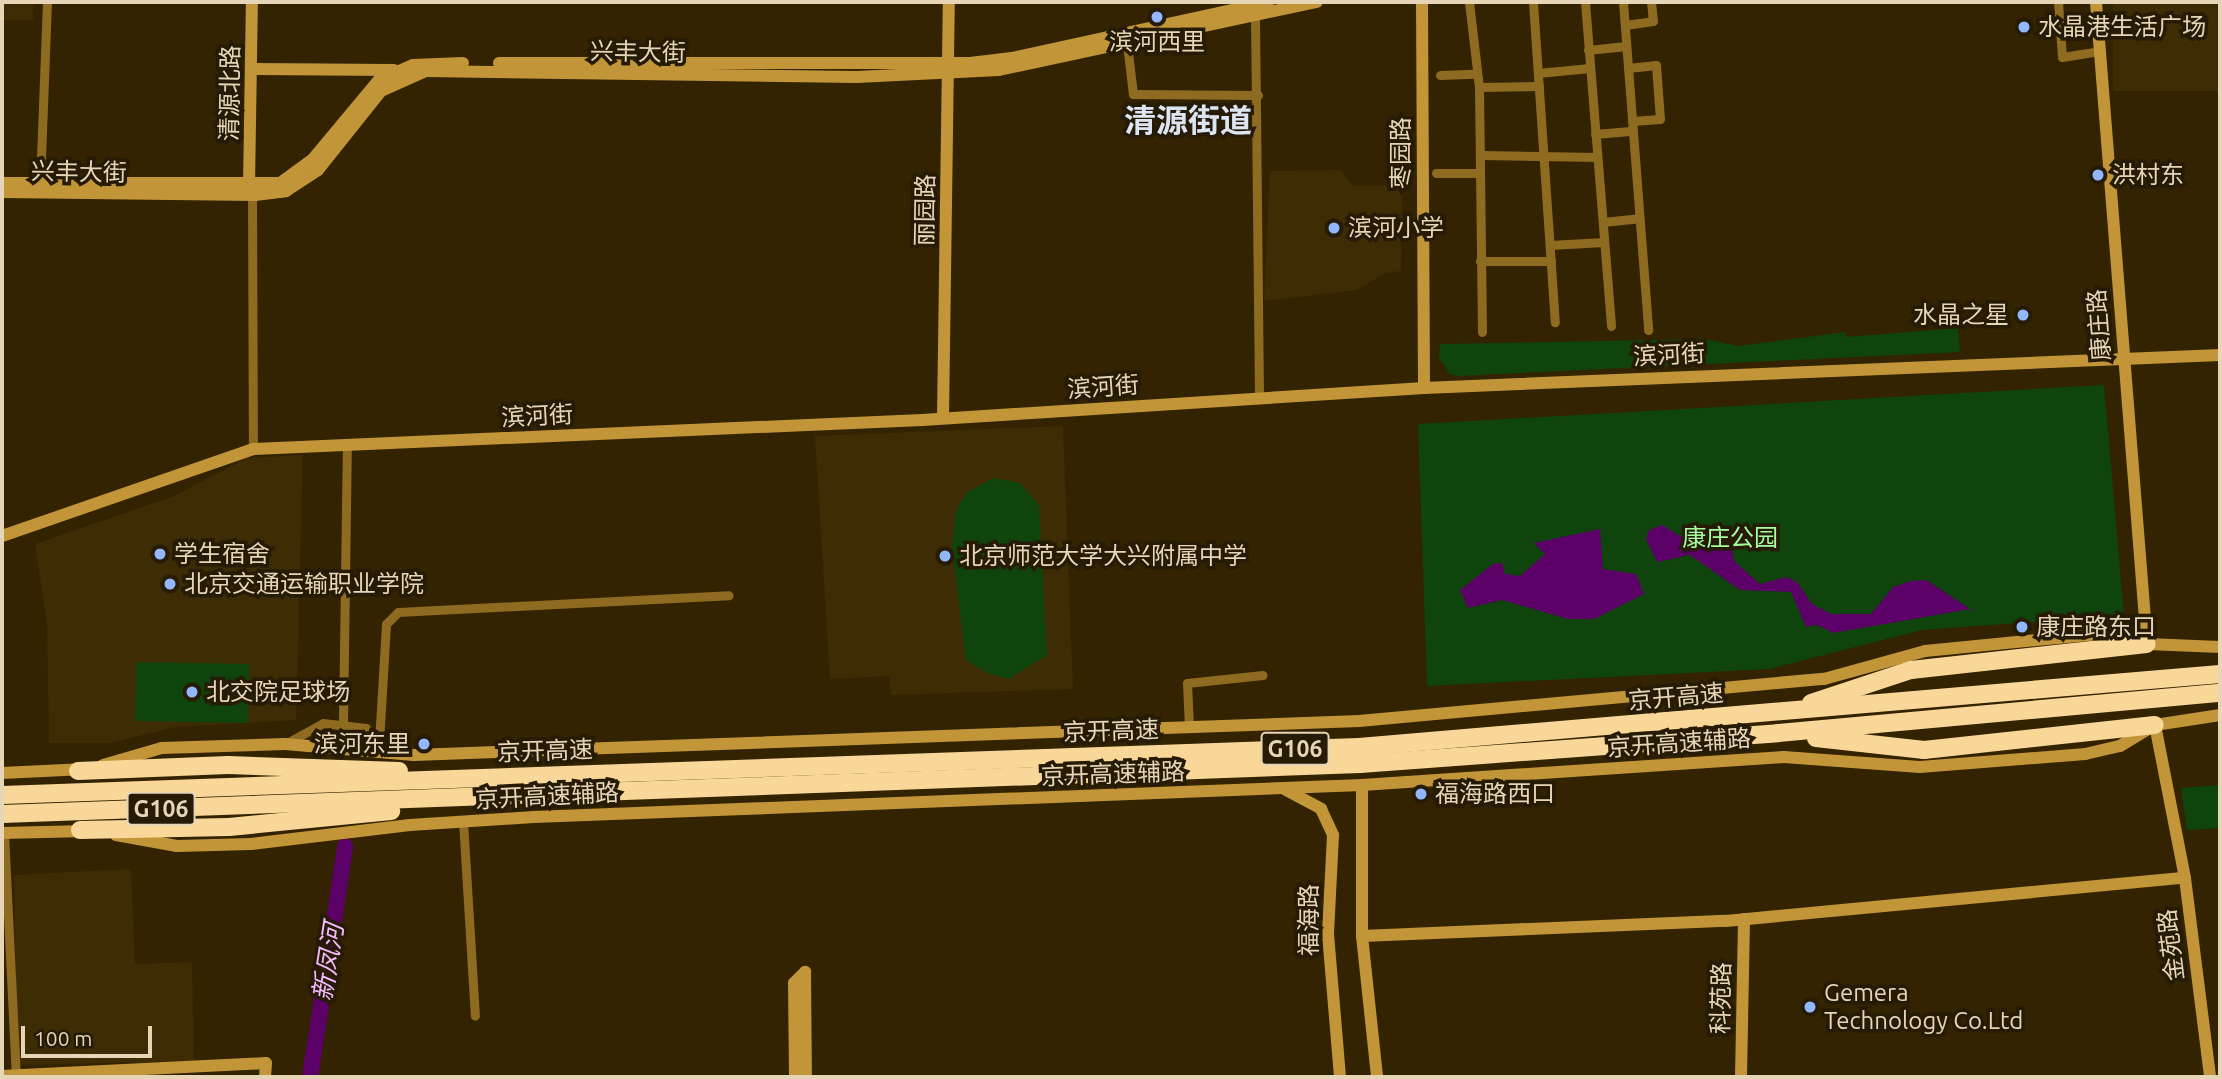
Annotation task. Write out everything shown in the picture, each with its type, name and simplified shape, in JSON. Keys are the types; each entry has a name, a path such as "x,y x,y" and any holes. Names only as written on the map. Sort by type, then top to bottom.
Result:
{"highway":[{"path":"1779,713 1911,670 2147,644"},
{"name":"京开高速","path":"317,775 366,767 495,777 1359,747 2220,674"},
{"name":"京开高速","path":"319,812 368,816 494,798 1360,764 1778,733 2220,693"},
{"path":"1778,733 1924,750 2155,725"},
{"path":"78,771 317,775"},
{"name":"G106","path":"2,795 317,775"},
{"path":"80,830 229,827 319,812"},
{"name":"G106","path":"2,826 319,812"}],"main road":[{"name":"清源北路","path":"252,2 252,190"},
{"name":"丽园路","path":"944,412 949,2"},
{"name":"兴丰大街","path":"2,183 286,191 318,170 381,91 426,71 948,69 1012,58 1268,2"},
{"name":"兴丰大街","path":"2,192 252,190 280,183 312,160 364,92 397,71 433,62 999,70 1317,2"},
{"name":"枣园路","path":"1422,2 1424,388"},
{"name":"康庄路","path":"2096,2 2147,644"},
{"path":"251,69 397,71"},
{"name":"滨河街","path":"2,536 253,449 1424,388 2220,355"},
{"name":"京开高速辅路","path":"2,773 78,771 162,748 285,744 317,748 366,767 391,754 1359,721 1765,686 1824,679 1925,652 2108,633 2147,644 2220,647"},
{"name":"京开高速辅路","path":"2,826 80,830 177,846 320,838 368,816 463,821 1362,785 1784,757 1920,767 2085,754 2120,746 2155,725 2220,715"},
{"name":"金苑路","path":"2155,725 2185,878 2210,1077"},
{"path":"1362,785 1362,936 1377,1077"},
{"name":"福海路","path":"1282,788 1321,808 1333,835 1328,934 1340,1077"},
{"path":"1362,936 1744,919 2185,878"},
{"name":"科苑路","path":"1741,1077 1744,919"},
{"path":"795,1077 794,983 805,972 806,1077"},
{"path":"2,1076 266,1063 265,1077"}],"street":[{"path":"40,184 47,2"},
{"path":"1469,2 1474,74 1479,87 1482,332"},
{"path":"1533,2 1555,322"},
{"path":"1585,2 1611,326"},
{"path":"1623,2 1648,330"},
{"path":"1625,25 1653,21 1651,2"},
{"path":"2058,2 2062,57 2101,51"},
{"path":"1255,15 1258,95 1259,398"},
{"path":"1127,44 1133,94 1258,95"},
{"path":"1588,50 1626,46"},
{"path":"1628,68 1656,65 1660,119 1632,121"},
{"path":"1538,73 1590,68"},
{"path":"1440,75 1474,74"},
{"path":"1479,87 1539,86"},
{"path":"1595,134 1633,131"},
{"path":"1480,155 1597,157"},
{"path":"1436,173 1479,173"},
{"path":"252,190 253,449"},
{"path":"1603,222 1639,218"},
{"path":"1550,245 1604,242"},
{"path":"1480,261 1551,261"},
{"path":"342,723 346,445"},
{"path":"379,742 386,624 398,612 729,595"},
{"path":"1189,727 1187,683 1263,675"},
{"path":"285,744 323,723 342,723 366,727 391,754"},
{"path":"463,821 475,1016"},
{"path":"2,826 16,1075"}],"shaded area":[{"path":"2,2 33,2 33,20 2,20"},
{"path":"2113,2 2220,2 2220,91 2113,91"},
{"name":"滨河小学","path":"1340,170 1353,186 1402,185 1401,271 1385,273 1357,290 1264,301 1270,171"},
{"name":"北京师范大学大兴附属中学","path":"1063,426 1073,689 891,695 889,676 830,679 815,436"},
{"name":"北京交通运输职业学院","path":"303,455 296,720 176,727 109,743 49,743 47,624 35,544 174,496 247,458"},
{"path":"1662,525 1680,536 1713,531 1730,540 1734,561 1760,584 1787,577 1798,583 1812,604 1831,614 1871,614 1893,587 1911,581 1926,580 1970,609 1833,633 1817,625 1806,627 1791,592 1740,590 1690,555 1657,562 1646,539 1649,530"},
{"path":"1600,529 1603,569 1636,574 1644,594 1594,619 1568,619 1502,600 1468,608 1460,590 1493,564 1502,563 1505,574 1520,576 1545,554 1534,543"},
{"path":"131,869 135,964 192,962 194,1061 17,1065 14,875"}],"green space":[{"path":"1958,328 1960,352 1457,376 1450,374 1439,358 1440,344 1705,339 1738,346 1845,332 1846,337"},
{"name":"康庄公园","path":"2104,385 2124,615 1922,630 1769,669 1427,686 1418,424"},
{"path":"993,478 1020,483 1039,505 1047,655 1009,679 987,673 966,660 952,550 956,510 966,493"},
{"name":"北交院足球场","path":"136,662 249,664 248,723 135,721"},
{"path":"2220,785 2220,828 2187,830 2181,788"}],"waterway":[{"name":"新凤河","path":"310,1077 345,847"}],"place":[{"name":"滨河西里","path":"1157,17"},
{"name":"水晶港生活广场","path":"2024,27"},
{"name":"洪村东","path":"2098,175"},
{"name":"滨河小学","path":"1334,228"},
{"name":"水晶之星","path":"2023,315"},
{"name":"学生宿舍","path":"160,554"},
{"name":"北京师范大学大兴附属中学","path":"945,556"},
{"name":"北京交通运输职业学院","path":"170,584"},
{"name":"康庄路东口","path":"2022,627"},
{"name":"北交院足球场","path":"192,692"},
{"name":"滨河东里","path":"424,744"},
{"name":"福海路西口","path":"1421,794"},
{"name":"Gemera Technology Co.Ltd","path":"1810,1007"}],"district":[{"name":"清源街道","path":"1188,120"}]}
